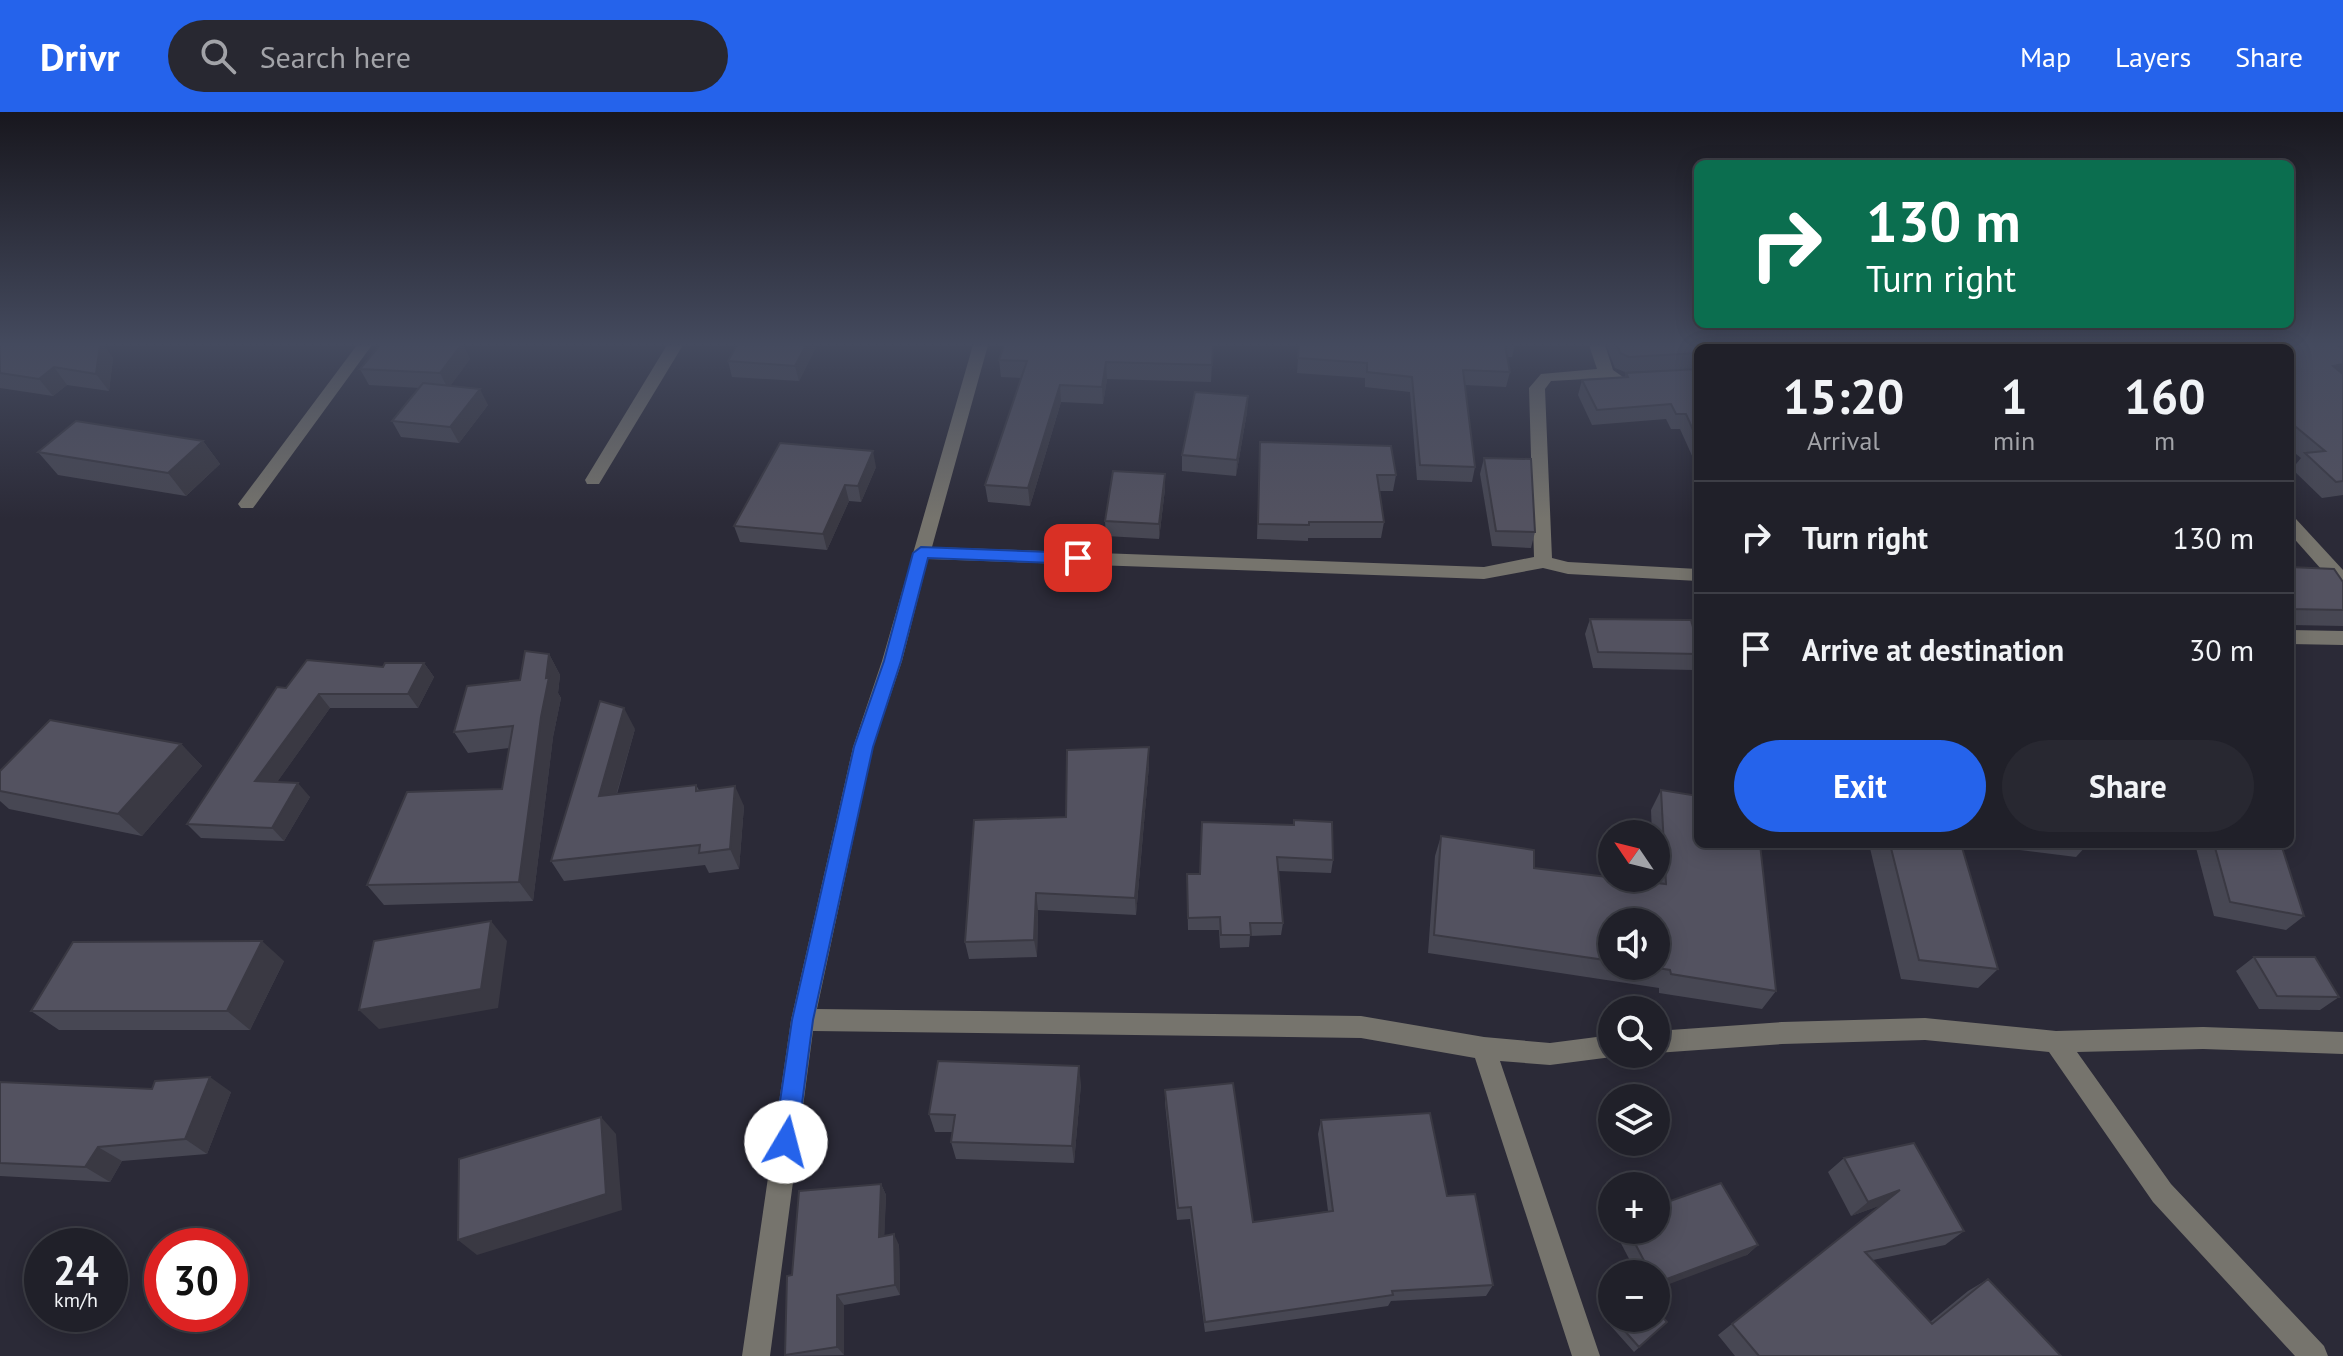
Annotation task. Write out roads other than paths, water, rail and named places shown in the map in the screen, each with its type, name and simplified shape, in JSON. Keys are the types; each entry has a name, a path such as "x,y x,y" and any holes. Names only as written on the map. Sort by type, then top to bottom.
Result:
{"street":[{"path":"247,504 321,403"},
{"path":"593,480 640,403"},
{"path":"756,1356 803,1020 863,747 892,661 964,403"},
{"path":"1538,403 1543,562"},
{"path":"2294,527 2343,582"},
{"path":"921,553 1484,573 1543,562 1568,568 1694,575"},
{"path":"2294,637 2343,638"},
{"path":"803,1020 1361,1027 1484,1048 1550,1054 1598,1048"},
{"path":"1670,1041 1782,1033 1925,1029 2056,1042 2203,1038 2343,1043"},
{"path":"2056,1042 2162,1193 2314,1356"},
{"path":"1484,1048 1586,1356"}]}
